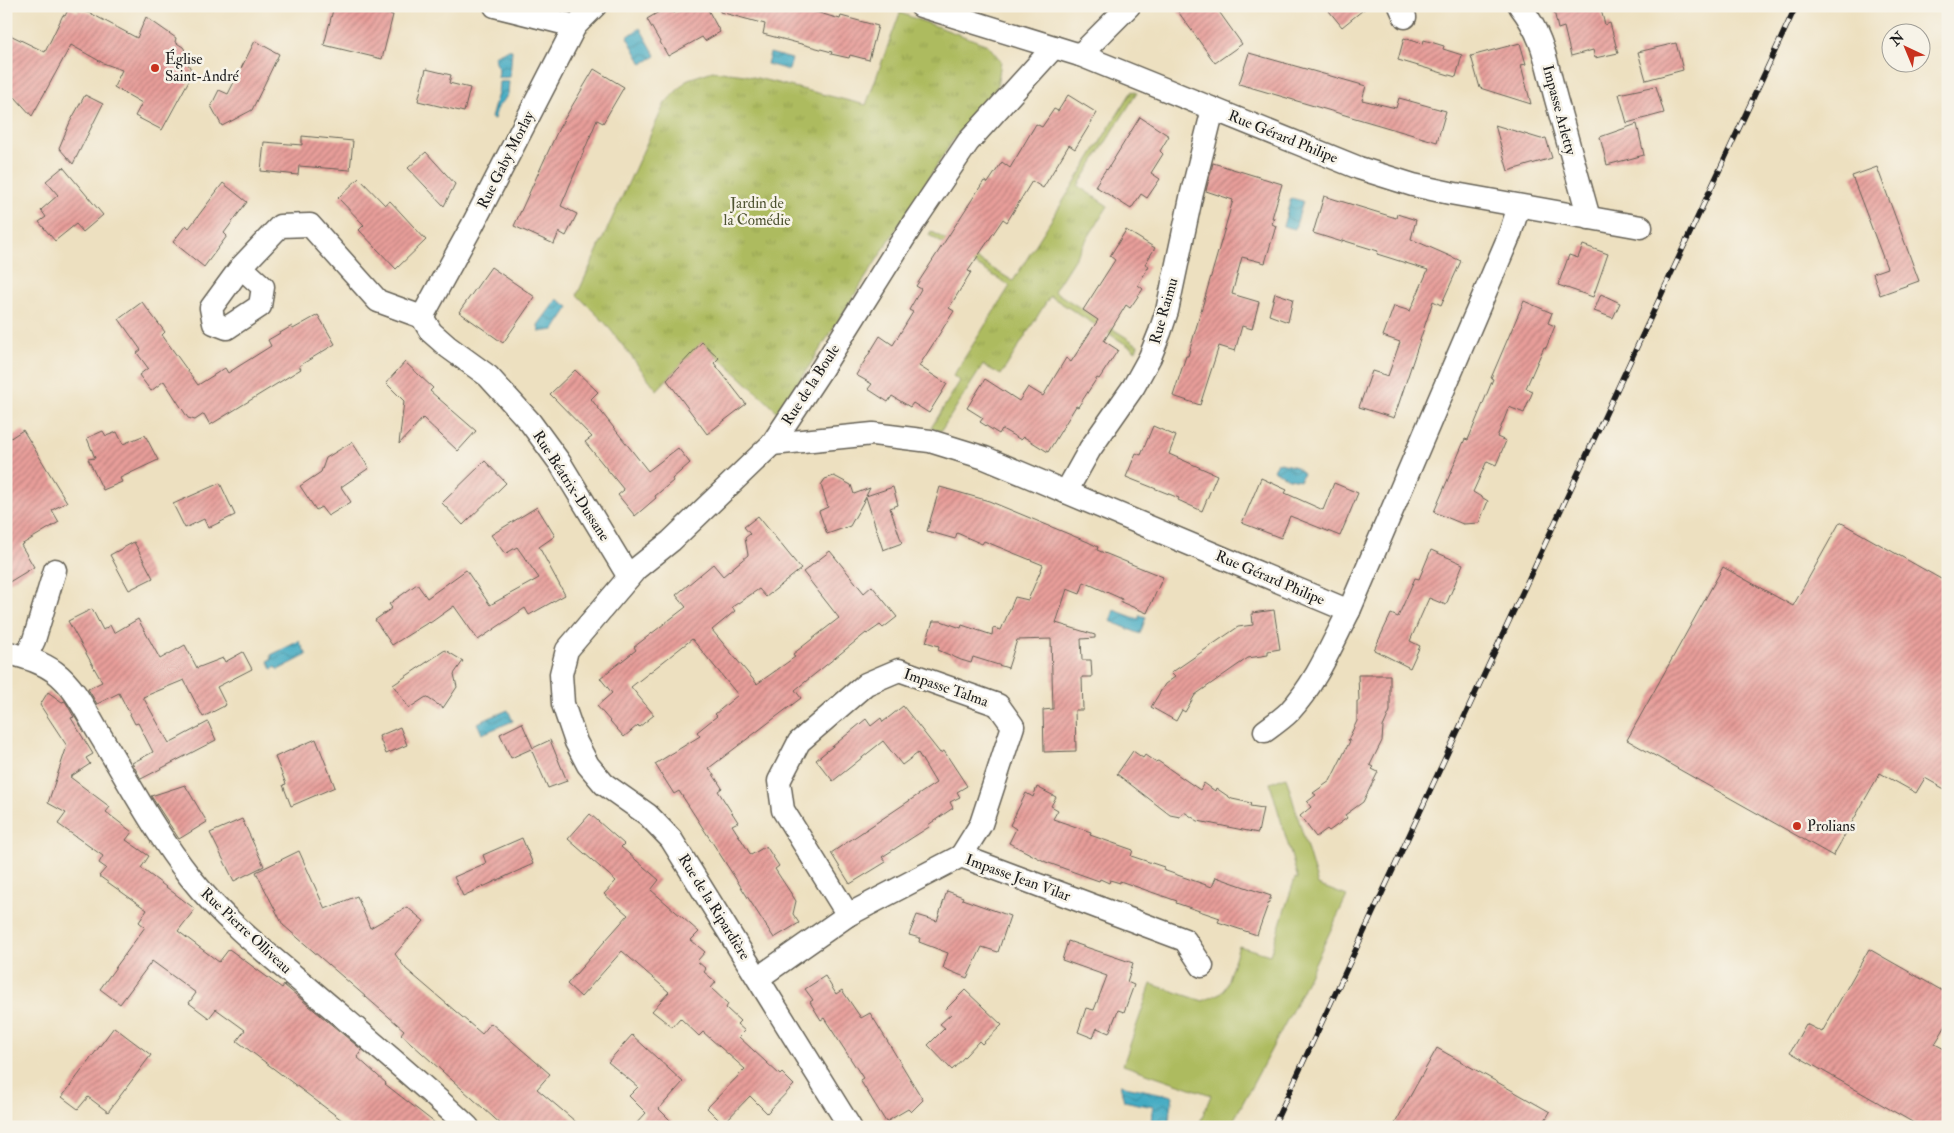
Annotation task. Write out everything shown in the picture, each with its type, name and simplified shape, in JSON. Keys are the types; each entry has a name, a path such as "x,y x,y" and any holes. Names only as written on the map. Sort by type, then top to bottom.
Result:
{"street":[{"path":"496,6 575,26"},
{"name":"Rue Gaby Morlay","path":"422,317 472,226 575,26 595,6"},
{"path":"921,6 1054,47"},
{"path":"1080,55 1129,6"},
{"name":"Impasse Arletty","path":"1520,6 1536,28 1542,45 1552,88 1589,218"},
{"name":"Rue Gérard Philipe","path":"1054,47 1080,55 1359,168 1422,187 1641,227"},
{"name":"Rue de la Boule","path":"563,704 561,674 567,650 636,569 671,541 772,444 914,222 968,142 1054,47"},
{"name":"Rue Raimu","path":"1066,492 1090,449 1134,386 1150,357 1160,332 1167,311 1192,192 1213,109"},
{"path":"1265,731 1288,713 1303,695 1318,673 1349,612 1510,234 1519,206"},
{"path":"241,267 280,226 310,225 378,301 422,317"},
{"name":"Rue Béatrix-Dussane","path":"422,317 431,332 488,376 530,422 560,463 629,577"},
{"name":"Rue Gérard Philipe","path":"772,444 873,434 930,442 985,458 1349,612"},
{"name":"Rue Pierre Olliveau","path":"55,570 16,655 56,673 74,692 128,780 157,832 190,878 218,908 271,957 424,1085 468,1127"},
{"name":"Impasse Talma","path":"848,915 783,810 779,781 799,742 866,684 899,670 998,705 1013,726 981,824 961,856"},
{"name":"Rue de la Ripardière","path":"563,704 576,742 588,765 604,784 648,815 671,839 850,1127"},
{"name":"Impasse Jean Vilar","path":"758,978 848,915 961,856 1184,940 1202,966"}],"green space":[{"name":"Jardin de la Comédie","path":"900,13 988,45 1001,61 997,88 953,140 778,412 702,342 657,390 606,324 577,295 665,103 688,79 713,71 745,75 866,105"},
{"path":"1132,91 1137,93 1078,186 1108,206 1054,291 1138,345 1136,351 1050,296 1001,375 983,365 941,431 931,428 960,381 953,376 1010,286 929,235 931,231 1013,281"},
{"path":"1286,777 1318,885 1347,896 1295,1005 1230,1127 1198,1127 1211,1095 1123,1065 1151,984 1203,1001 1224,991 1239,946 1270,955 1295,878 1298,879 1270,783"}],"water":[{"path":"640,28 656,56 642,64 627,37"},
{"path":"507,50 512,50 510,77 498,78 499,71 494,56"},
{"path":"770,53 792,59 789,70 767,64"},
{"path":"509,81 508,94 498,106 494,119 491,118 499,82"},
{"path":"1291,198 1303,201 1295,229 1283,226"},
{"path":"557,299 569,307 554,330 539,332 538,325"},
{"path":"1277,462 1296,467 1303,473 1300,480 1288,478 1273,470"},
{"path":"1114,610 1138,619 1140,615 1146,617 1140,634 1110,621"},
{"path":"299,641 307,655 278,670 276,667 272,669 268,661 272,659 271,655"},
{"path":"508,710 513,721 482,734 477,723"},
{"path":"1120,1085 1173,1096 1168,1127 1152,1127 1153,1107 1124,1101"}],"building":[{"path":"334,6 357,6 393,15 382,59 324,45"},
{"path":"669,6 674,13 686,6 706,6 720,32 705,41 702,37 668,56 647,19"},
{"path":"720,6 795,6 840,19 841,16 878,26 869,60 850,55 849,58 763,34 765,24 720,12"},
{"path":"1174,6 1215,6 1242,44 1215,63"},
{"path":"1325,6 1368,6 1342,27"},
{"path":"1553,6 1600,6 1605,25 1610,23 1618,53 1595,58 1593,50 1571,56 1564,27 1558,29"},
{"name":"Église Saint-André","path":"69,8 78,12 79,10 90,13 137,38 146,17 176,38 175,42 183,47 187,53 187,62 193,73 162,130 135,116 142,103 114,87 122,70 103,63 71,45 32,116 6,87 6,33 45,52 63,15 65,16"},
{"path":"1404,38 1423,44 1424,40 1444,46 1443,49 1462,55 1456,77 1398,60"},
{"path":"255,41 279,54 252,110 222,126 211,106 219,90 228,94"},
{"path":"1520,43 1526,64 1521,65 1531,104 1480,88 1471,56"},
{"path":"1676,43 1683,70 1646,80 1638,52"},
{"path":"1249,53 1366,86 1362,100 1396,108 1399,98 1446,111 1437,142 1239,84"},
{"path":"426,69 451,75 449,83 470,88 464,112 418,101"},
{"path":"594,69 624,87 603,123 597,120 561,206 577,214 566,236 559,232 554,244 514,226 559,128"},
{"path":"1656,86 1664,113 1627,123 1619,94"},
{"path":"85,95 103,104 73,164 59,148 70,122"},
{"path":"1068,95 1097,113 1075,149 1069,145 1043,188 1032,181 1007,222 1003,219 968,271 971,272 949,308 954,311 919,366 947,384 929,413 913,403 910,407 892,396 888,402 868,389 872,384 856,375 880,336 893,345 913,312 909,310 921,289 916,286 984,181 988,183 1002,162 1010,168 1036,124 1042,127 1054,109 1058,111"},
{"path":"1140,117 1169,136 1160,151 1163,154 1151,173 1160,179 1147,198 1141,194 1131,209 1095,186"},
{"path":"1637,124 1644,155 1607,165 1600,137"},
{"path":"1495,125 1541,139 1546,138 1552,158 1508,171"},
{"path":"302,136 353,141 350,170 299,166 298,175 261,171 264,142 302,145"},
{"path":"426,152 455,184 444,206 408,168"},
{"path":"1213,163 1282,184 1272,218 1274,218 1272,224 1276,226 1265,263 1242,257 1232,294 1259,302 1252,329 1242,326 1235,351 1219,346 1200,405 1173,396 1186,356 1188,356 1233,200 1206,191"},
{"path":"63,167 103,215 83,232 76,224 55,241 39,222 46,217 41,210 58,195 46,181"},
{"path":"1877,167 1919,281 1880,295 1873,273 1887,268 1852,176"},
{"path":"359,178 385,205 390,201 426,240 396,269 359,230 364,225 338,198"},
{"path":"223,183 247,202 224,233 227,236 204,267 173,242 186,225 189,228"},
{"path":"1324,196 1396,218 1397,214 1416,220 1411,239 1461,261 1441,305 1433,301 1394,418 1359,407 1372,371 1388,376 1400,342 1383,336 1394,306 1410,311 1428,270 1377,254 1378,251 1313,233"},
{"path":"1126,230 1155,248 1145,264 1149,266 1138,285 1143,289 1130,308 1126,305 1104,341 1118,350 1078,407 1076,406 1048,452 1024,437 1021,440 1002,429 999,434 980,422 983,418 967,408 985,379 1019,401 1028,387 1043,396 1066,358 1071,362 1098,320 1083,310 1115,260 1110,256"},
{"path":"1583,245 1608,254 1593,297 1558,285 1569,255 1578,258"},
{"path":"491,267 535,297 503,343 459,312"},
{"path":"1275,293 1293,299 1288,322 1269,315"},
{"path":"1601,294 1620,303 1613,318 1594,311"},
{"path":"1524,301 1552,313 1548,323 1555,326 1526,388 1533,391 1524,413 1509,407 1497,437 1506,441 1496,465 1487,461 1473,492 1488,501 1479,523 1463,524 1434,512 1465,439 1468,440 1493,379 1491,378"},
{"path":"142,302 165,332 162,335 198,385 225,368 228,373 271,346 268,340 292,326 293,329 318,315 335,344 299,366 301,369 210,425 204,414 195,420 188,418 164,381 151,391 139,375 148,368 137,353 141,350 119,319"},
{"path":"702,342 719,358 714,363 746,404 707,434 667,380"},
{"path":"405,362 433,388 430,391 476,431 458,451 423,418 399,444 404,401 386,383"},
{"path":"575,370 598,392 591,399 648,471 678,448 690,463 655,496 656,498 635,516 618,495 624,490 585,442 592,437 550,394"},
{"path":"1153,426 1176,436 1169,454 1217,475 1202,511 1178,500 1179,498 1126,477 1136,453 1141,455"},
{"path":"23,430 67,502 52,510 59,522 21,545 34,567 6,584 6,441"},
{"path":"103,431 106,436 117,432 123,444 145,435 158,460 120,478 122,482 103,490 88,459 95,458 87,438"},
{"path":"352,442 369,468 341,487 351,502 328,516 321,507 316,510 300,486 321,472 326,458"},
{"path":"485,461 506,483 463,525 442,503"},
{"path":"834,476 851,485 854,494 870,488 866,496 893,487 898,505 890,508 902,543 883,550 866,497 850,526 827,534 819,511 828,507 821,485 825,479"},
{"path":"1261,478 1287,490 1285,493 1323,510 1334,483 1358,493 1340,536 1290,516 1281,538 1242,523"},
{"path":"220,483 235,515 208,528 204,519 185,528 173,504"},
{"path":"940,487 989,501 1088,542 1098,547 1097,550 1163,577 1147,613 1121,602 1122,599 1084,582 1080,594 1067,589 1056,623 1095,635 1095,638 1081,639 1082,660 1091,660 1092,677 1082,677 1083,710 1075,710 1076,751 1044,752 1043,710 1053,709 1051,639 1017,640 1008,668 973,657 971,663 961,660 938,650 939,646 926,642 933,621 941,621 961,628 962,625 992,635 993,628 1001,630 1015,597 1028,600 1043,565 984,541 982,544 957,533 955,539 927,531"},
{"path":"537,507 555,536 539,547 565,595 529,615 525,608 478,640 454,606 430,623 392,645 375,620 392,608 389,604 417,584 427,598 466,570 490,605 539,578 517,547 505,554 491,535"},
{"path":"758,516 801,569 766,597 759,589 732,607 735,611 712,630 757,684 795,657 793,654 839,618 803,572 830,551 864,593 872,586 897,617 883,628 880,625 866,633 795,690 801,698 709,768 722,788 718,791 738,822 732,825 751,855 766,846 779,866 775,869 796,901 793,914 799,923 774,938 679,791 674,794 655,764 700,736 697,732 717,716 715,714 738,695 692,639 631,687 654,715 639,727 638,725 624,737 597,706 612,693 600,678 636,650 634,647 686,607 676,595 713,564 723,576 748,555 745,538 750,534 744,527"},
{"path":"1840,522 1948,583 1948,791 1925,778 1916,793 1880,773 1833,856 1627,740 1723,567 1793,606"},
{"path":"134,542 153,578 129,590 110,555"},
{"path":"1431,550 1463,564 1446,605 1429,598 1410,641 1420,646 1410,668 1374,650 1391,614 1398,617 1415,578 1419,579"},
{"path":"92,609 103,630 110,625 114,633 138,619 160,659 185,645 197,668 223,658 225,662 243,652 252,669 217,687 226,705 203,717 184,680 143,697 169,743 208,722 216,740 141,779 132,763 153,752 138,723 135,724 119,693 97,704 88,689 102,682 68,621"},
{"path":"1274,610 1280,649 1268,651 1268,655 1248,658 1232,669 1195,695 1185,712 1182,710 1176,721 1151,707 1165,684 1175,677 1171,673 1238,627 1253,625 1252,613"},
{"path":"445,650 463,661 454,674 457,687 443,708 426,697 409,708 393,685"},
{"path":"1358,675 1390,675 1390,711 1383,727 1382,741 1370,765 1374,767 1372,769 1378,772 1363,802 1345,815 1347,818 1329,831 1327,829 1316,837 1300,816 1311,807 1307,802 1316,795 1313,793 1330,781 1350,741 1348,740 1357,721 1357,701 1359,701"},
{"path":"48,692 62,702 65,701 74,717 71,718 93,754 86,758 90,764 70,777 110,807 106,812 132,832 126,840 149,856 141,868 195,909 178,931 219,962 229,949 282,988 284,985 362,1050 357,1057 385,1084 440,1127 351,1127 237,1041 245,1030 216,1009 209,1018 189,1003 196,993 152,961 120,1004 100,989 145,927 139,922 147,910 99,876 106,868 99,863 103,856 58,824 66,813 48,803 67,746 40,705"},
{"path":"903,706 940,753 944,751 967,786 957,792 960,797 950,802 953,808 928,825 929,827 882,857 886,862 850,884 831,853 936,783 918,753 902,765 883,741 833,781 816,760 866,719 871,726 881,718 883,722"},
{"path":"522,723 533,748 550,740 567,781 548,788 531,749 511,758 500,734"},
{"path":"400,727 407,745 386,754 379,736"},
{"path":"316,739 335,787 291,806 283,785 286,784 275,757"},
{"path":"1133,751 1143,758 1145,755 1155,762 1158,761 1200,790 1204,783 1215,791 1216,788 1232,799 1251,803 1250,806 1263,808 1258,833 1198,821 1184,812 1180,817 1170,815 1117,774"},
{"path":"185,785 207,822 179,839 151,796"},
{"path":"1037,787 1056,797 1051,806 1058,810 1053,819 1091,832 1090,835 1133,850 1131,856 1164,867 1163,870 1212,887 1216,877 1271,896 1257,935 1218,922 1220,918 1176,903 1177,901 1120,881 1120,883 1110,880 1109,883 1100,879 1099,881 1046,862 1009,843 1016,829 1010,825 1026,793 1033,797"},
{"path":"590,814 624,844 621,847 659,880 651,890 699,932 691,940 705,952 697,961 706,969 704,972 716,982 711,988 728,1004 726,1008 740,1021 737,1024 745,1031 739,1037 780,1075 782,1073 794,1085 767,1113 750,1096 723,1124 707,1108 745,1069 703,1032 699,1036 680,1018 672,1027 652,1011 669,992 622,951 581,997 567,984 628,915 604,894 616,881 568,839"},
{"path":"242,819 264,866 234,881 210,833"},
{"path":"522,838 533,864 463,896 454,877 486,863 483,855"},
{"path":"299,851 325,909 357,896 370,928 407,907 424,921 395,954 406,969 482,1034 491,1023 550,1074 537,1089 582,1127 504,1127 401,1034 404,1030 283,925 256,872"},
{"path":"947,891 963,897 962,899 1010,916 998,952 982,947 967,978 943,968 948,953 919,942 920,938 909,935 917,915 937,921"},
{"path":"1068,941 1133,963 1127,982 1134,985 1124,1012 1118,1010 1109,1033 1097,1028 1093,1038 1078,1032 1086,1008 1094,1010 1107,976 1062,960"},
{"path":"1869,949 1948,994 1948,1022 1935,1044 1948,1051 1948,1127 1921,1127 1790,1052 1806,1024 1822,1032"},
{"path":"825,976 836,994 842,990 861,1018 870,1013 877,1024 923,1100 911,1112 908,1109 886,1122 860,1080 863,1078 824,1018 821,1020 810,1002 813,1000 805,989"},
{"path":"965,990 1002,1025 982,1044 979,1041 952,1070 928,1045 945,1028 940,1024 951,1014 946,1009"},
{"path":"114,1027 151,1055 108,1112 88,1097 78,1109 62,1097"},
{"path":"632,1035 683,1082 659,1109 677,1127 633,1127 646,1113 629,1096 638,1087 608,1062"},
{"path":"1437,1048 1550,1112 1541,1127 1393,1127"}],"railway":[{"path":"1273,1127 1796,6"}],"place":[{"name":"Église Saint-André","path":"155,68"},
{"name":"Prolians","path":"1797,826"}]}
